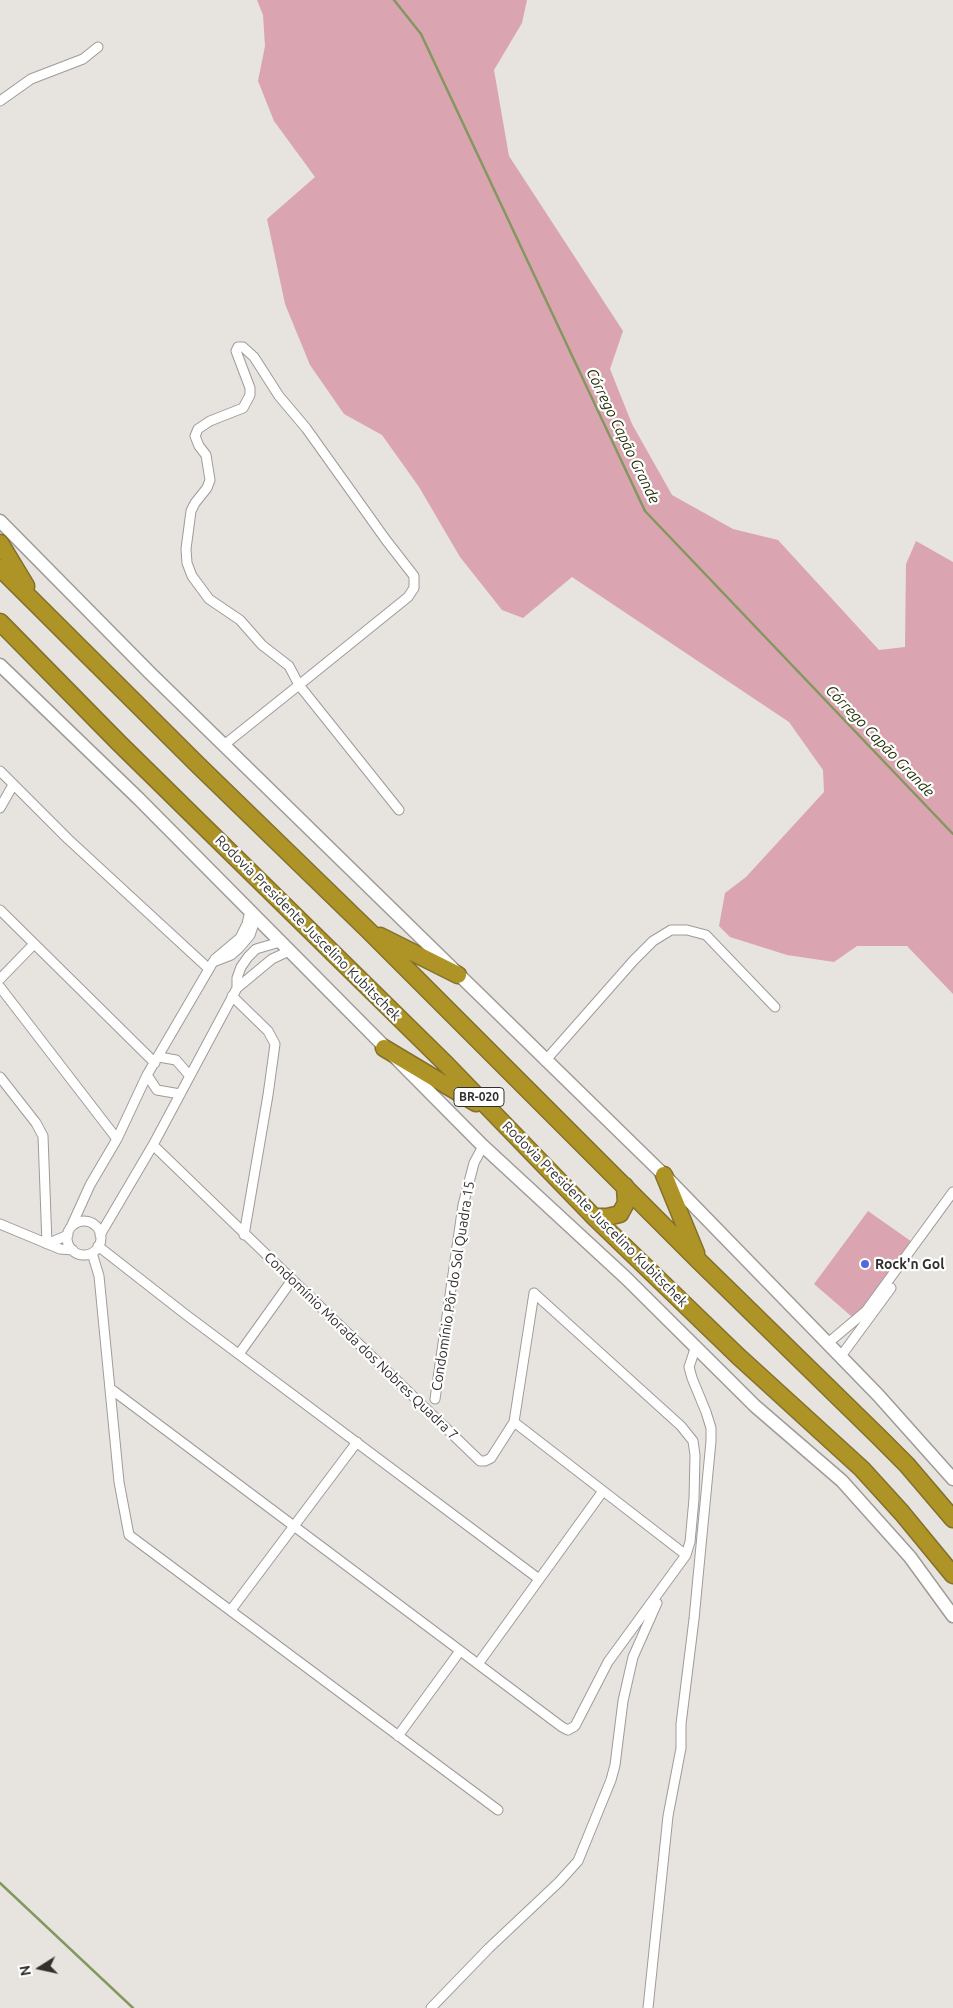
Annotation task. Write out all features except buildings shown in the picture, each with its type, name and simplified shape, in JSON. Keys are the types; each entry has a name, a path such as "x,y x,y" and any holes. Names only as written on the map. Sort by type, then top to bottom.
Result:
{"highway":[{"path":"0,543 38,605"},
{"name":"BR-020","path":"0,568 191,758 368,930 700,1262 877,1434 907,1465 953,1519"},
{"name":"Rodovia Presidente Juscelino Kubitschek","path":"0,622 119,743 497,1116 594,1217 738,1356 862,1469 902,1513 953,1575"},
{"path":"368,930 458,975"},
{"path":"384,1048 497,1116"},
{"path":"664,1175 700,1262"},
{"path":"594,1217 607,1218 620,1214 626,1203 625,1186"}],"main road":[{"path":"0,521 150,673 545,1061 664,1175 841,1356 928,1449 953,1479"},
{"path":"0,664 133,793 483,1146 626,1278 755,1406 842,1481 910,1557 953,1616"}],"street":[{"path":"0,101 31,79 83,59 98,47"},
{"path":"224,745 299,685 408,597 414,588 414,576 380,532 306,428 279,396 254,356 240,346 236,351 250,388 248,402 243,408 210,421 198,429 195,436 199,446 206,455 210,480 207,488 194,503 191,511 186,549 187,563 192,576 209,599 240,620 262,645 289,666 299,685 399,810"},
{"path":"0,771 144,910 211,965"},
{"path":"0,808 13,785"},
{"path":"0,910 157,1060 176,1060 189,1075"},
{"path":"211,965 240,948 250,935 253,914"},
{"path":"72,1250 68,1241 69,1231 90,1185 117,1138 148,1075 211,965 219,954 240,938 253,914"},
{"path":"545,1061 634,960 653,941 671,930 687,930 706,935 775,1006"},
{"path":"0,979 34,944"},
{"path":"285,947 262,946 248,957 241,967 234,992 153,1145 100,1235 95,1249 119,1482 128,1533 154,1556 231,1610 498,1810"},
{"path":"234,992 285,947"},
{"path":"240,948 248,957"},
{"path":"231,954 241,967"},
{"path":"0,987 117,1138"},
{"path":"234,992 268,1031 275,1044 244,1235"},
{"path":"148,1075 157,1090 180,1094"},
{"path":"0,1077 36,1123 43,1136 47,1244"},
{"name":"Condomínio Morada dos Nobres Quadra 7","path":"153,1145 401,1386 445,1425 476,1458 483,1461 491,1458 514,1422"},
{"name":"Condomínio Pôr do Sol Quadra 15","path":"435,1399 463,1205 474,1163 483,1146"},
{"path":"828,1343 866,1311 953,1192"},
{"path":"841,1356 953,1199"},
{"path":"47,1244 69,1231 76,1223 86,1221 96,1226 100,1235"},
{"path":"0,1224 60,1249 72,1250 82,1254 95,1249"},
{"path":"95,1249 239,1354 539,1579"},
{"path":"239,1354 292,1280"},
{"path":"110,1389 568,1730 575,1726 608,1662 686,1555 690,1542 694,1499 695,1456 692,1438 663,1409 534,1293 514,1422 686,1555"},
{"path":"648,2008 668,1816 680,1748 711,1441 706,1412 689,1367 696,1346"},
{"path":"231,1610 357,1442"},
{"path":"478,1664 603,1491"},
{"path":"431,2008 578,1861 611,1780 615,1765 623,1701 633,1657 664,1586"},
{"path":"398,1736 460,1651"}],"shaded area":[{"path":"257,0 527,0 522,23 494,70 509,156 623,331 610,369 632,424 672,495 733,529 778,540 879,650 905,647 906,564 916,541 953,562 953,994 907,946 857,946 834,962 787,955 730,937 719,926 725,893 746,877 824,792 823,770 789,722 572,577 523,618 502,610 460,557 419,487 382,435 344,414 310,365 285,304 267,219 315,177 274,121 258,81 265,46 263,15"},
{"name":"Rock'n Gol","path":"868,1211 915,1244 858,1322 814,1284"}],"waterway":[{"name":"Córrego Capão Grande","path":"394,0 421,34 645,511 953,834"},
{"path":"0,1883 133,2008"}],"place":[{"name":"Rock'n Gol","path":"865,1264"}]}
